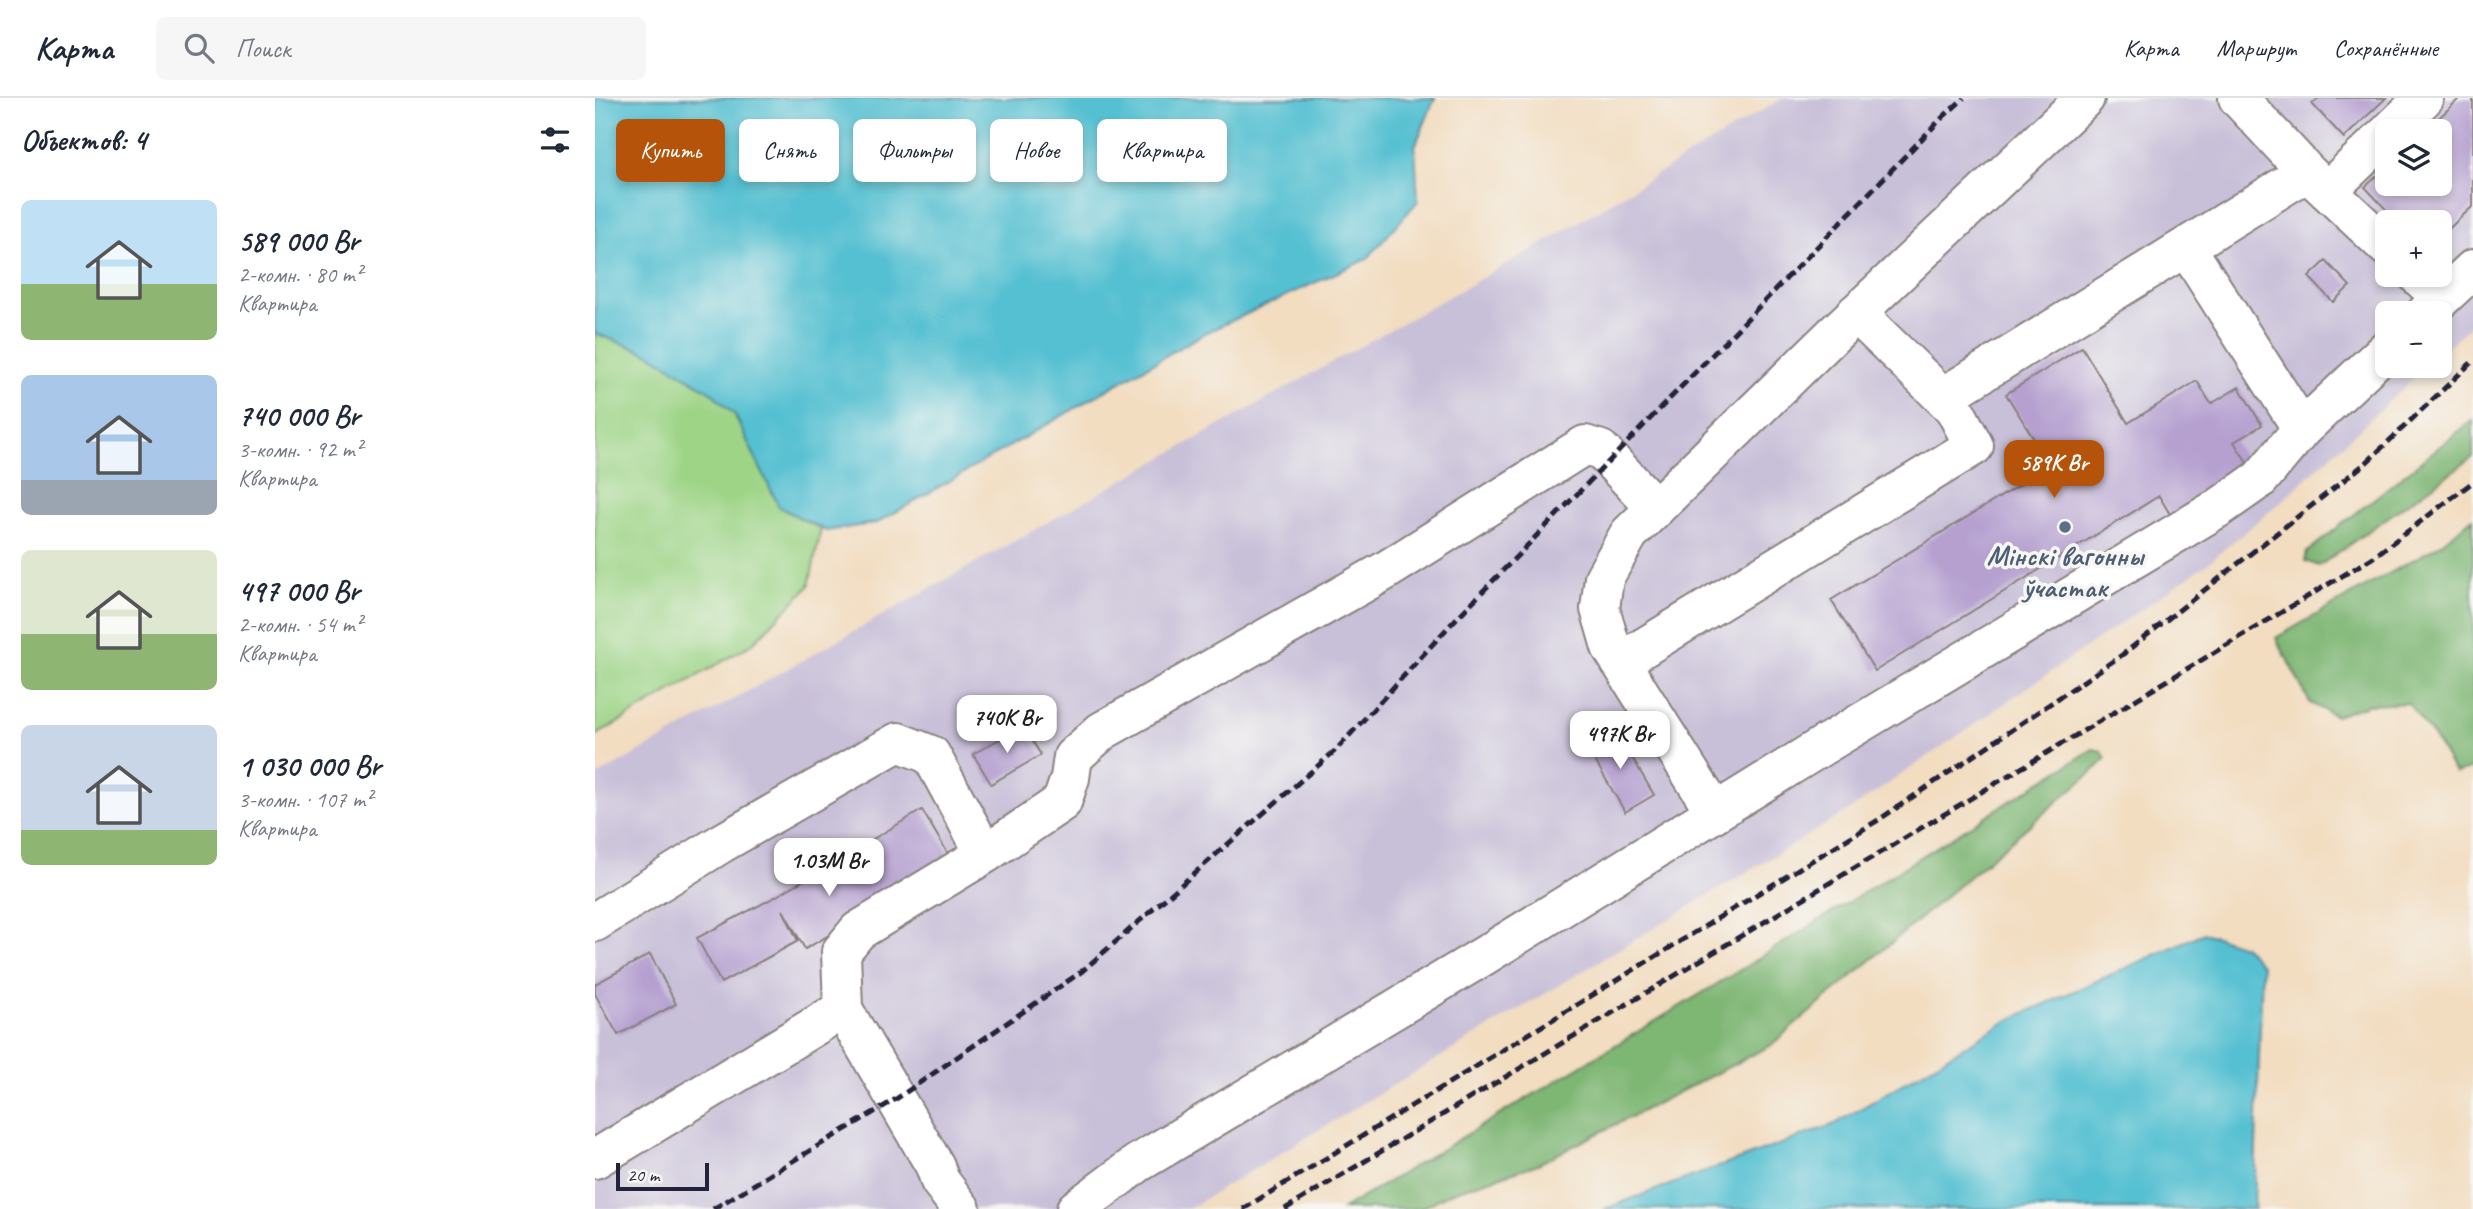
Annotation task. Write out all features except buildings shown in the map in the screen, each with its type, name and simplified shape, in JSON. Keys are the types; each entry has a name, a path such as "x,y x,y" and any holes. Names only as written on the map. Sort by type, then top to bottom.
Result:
{"lane":[{"path":"1715,812 1611,647 1600,609 1604,578 1629,534 1655,508 1856,313 2085,98"},
{"path":"2238,98 2317,182 2375,236"},
{"path":"2402,119 2424,98"},
{"path":"1943,397 2186,247 2317,182 2375,142"},
{"path":"2186,247 2302,429"},
{"path":"2428,295 2473,269"},
{"path":"1620,662 1974,446 1954,408 1856,313"},
{"path":"1076,1209 1138,1163 1482,957 1715,812 2220,506 2260,479 2302,429 2375,360"},
{"path":"961,1209 940,1181 935,1166 843,1009 841,951 858,931 985,854 1062,802 1073,757 1102,731 1385,571 1585,445 1601,450 1655,508"},
{"path":"595,922 722,843 898,742 931,755 985,854"},
{"path":"595,1158 843,1009"}],"shaded area":[{"path":"1783,98 2473,98 2473,323 2452,343 2452,301 2375,301 2375,378 2414,378 2282,501 2204,566 1850,810 1188,1209 595,1209 595,777 1544,243"}],"green space":[{"path":"595,333 650,354 711,392 735,415 779,507 821,529 809,586 752,644 595,736"},
{"path":"2473,420 2473,457 2319,566 2305,561 2307,552"},
{"path":"2473,518 2473,768 2455,773 2437,742 2408,703 2367,705 2336,716 2310,703 2276,638 2439,545"},
{"path":"2093,749 2101,751 2106,758 2099,766 1770,1046 1538,1164 1452,1192 1420,1209 1343,1209 1732,975"}],"water":[{"path":"595,98 1435,98 1415,146 1418,201 1367,259 1205,333 877,523 826,531 779,507 735,415 711,392 650,354 595,333"},
{"path":"2204,933 2244,946 2262,965 2254,1209 1604,1209 1835,1124 2007,1021"}],"railway":[{"path":"713,1209 896,1099 1081,972 1336,750 1452,623 1964,98"},
{"path":"1243,1209 1880,819 2122,655 2367,462 2473,361"},
{"path":"1285,1209 2372,558 2473,482"}],"place":[{"name":"Мінскі вагонны ўчастак","path":"2065,527"}]}
